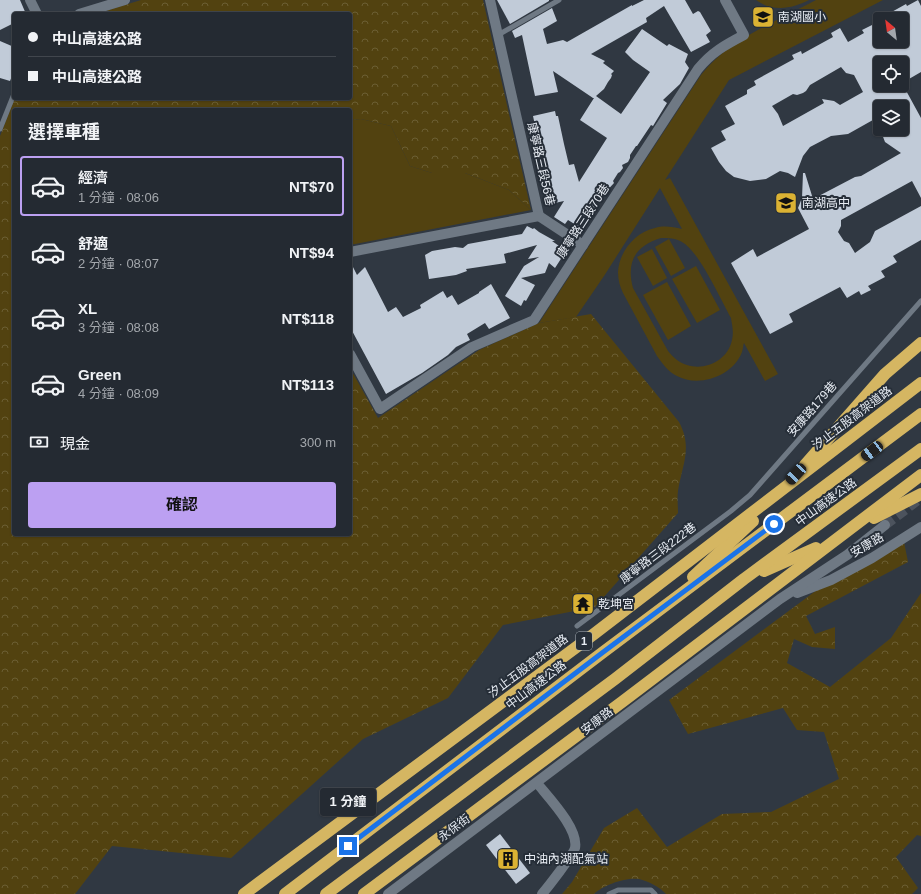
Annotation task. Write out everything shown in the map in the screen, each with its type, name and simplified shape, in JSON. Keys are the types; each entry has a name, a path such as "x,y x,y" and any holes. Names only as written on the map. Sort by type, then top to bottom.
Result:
{"highway":[{"path":"652,616 754,519 818,451 885,374 921,343"},
{"name":"汐止五股高架道路","path":"244,894 594,634 921,383"},
{"name":"中山高速公路","path":"285,894 921,414"},
{"name":"中山高速公路","path":"326,894 615,679 744,579 921,449"},
{"path":"364,894 629,697 921,475"},
{"path":"744,579 806,553 921,494"}],"street":[{"path":"30,0 36,12"},
{"path":"86,12 125,0"},
{"name":"康寧路三段56巷","path":"352,252 539,216 490,0"},
{"name":"康寧路三段70巷","path":"352,358 380,409 472,346 534,320 698,69 708,57 720,48 744,35 725,0"},
{"path":"539,216 583,245"},
{"name":"安康路","path":"537,782 780,599 847,555 885,525"},
{"name":"安康路","path":"780,599 832,580 872,558 921,527"},
{"path":"537,782 571,827 575,837 575,849 542,894"},
{"name":"永保街","path":"388,894 537,782"}],"lane":[{"path":"498,35 559,0"},
{"path":"0,129 12,99"},
{"name":"安康路179巷","path":"713,524 731,511 750,494 921,301"},
{"name":"康寧路三段222巷","path":"577,626 713,524"},
{"path":"610,894 618,890 651,890 655,894"}],"green space":[{"path":"141,0 483,0 531,210 509,190 465,173 432,173 410,166 391,126 361,119 352,120 352,108 12,108 12,536 352,536 352,372 378,418 479,350 539,323 591,314 679,422 683,431 686,448 678,491 678,513 595,607 503,625 448,698 363,739 231,858 112,846 75,894 0,894 0,136 14,100 352,100 352,12 102,12"},
{"path":"756,0 809,0 789,7 775,8 762,4"},
{"path":"816,0 883,0 729,80 665,180 670,178 778,374 765,381 744,343 738,360 731,368 714,378 705,380 695,381 677,376 668,370 657,356 622,291 618,272 621,257 629,244 635,238 648,230 658,227 682,229 660,188 576,317 539,323 701,75 712,62 739,41 754,32","holes":["661,238 672,238 689,247 702,265 731,318 733,334 730,347 721,358 709,365 694,366 684,364 668,351 633,288 631,270 635,256 639,250 652,241"]},
{"path":"361,119 391,126 410,166 432,173 465,173 509,190 531,210 352,245 352,120"},
{"path":"669,239 685,268 671,276 655,247"},
{"path":"652,249 667,278 653,286 637,257"},
{"path":"696,266 720,310 697,323 672,279"},
{"path":"667,282 691,326 668,340 643,295"},
{"path":"904,542 908,562 806,616 815,634 835,627 835,649 812,647 794,639 787,663 830,687 891,638 921,593 921,836 917,835 896,857 918,888 912,894 666,894 661,889 650,883 639,879 628,879 609,885 594,894 562,894 572,882 604,828 637,808 667,847 722,814 771,812 839,779 824,732 797,730 783,708 688,734 669,700 825,584"}],"building":[{"path":"0,0 20,0 25,12 12,12 12,24 0,30"},
{"path":"497,0 549,0 549,1 510,24"},
{"path":"644,0 685,0 693,14 698,11 700,12 711,31 706,35 710,42 691,52 664,6 646,18 647,22 591,54 605,61 603,63 614,71 604,89 596,96 621,114 650,72 633,60 625,52 642,29 667,46 669,44 688,54 685,62 689,68 680,84 663,100 667,103 653,126 651,125 630,155 628,162 622,165 623,168 613,181 614,183 601,197 594,194 597,209 587,223 581,228 568,220 565,224 554,217 564,201 550,204 548,178 546,176 541,152 538,153 532,143 532,137 535,136 534,131 536,130 533,116 555,111 556,116 558,116 569,165 574,164 579,182 607,138 580,120 594,98 553,71 558,92 535,96 522,35 515,38 512,31 552,8 557,21 543,29 547,44 563,40 567,42 632,5"},
{"path":"918,0 921,6 921,72 909,79 909,56 873,56 873,92 907,92 921,118 921,198 912,181 841,220 841,226 838,232 844,241 849,243 855,253 870,242 875,231 921,206 921,240 893,256 897,262 881,271 885,277 868,286 871,290 861,295 859,291 847,298 840,287 789,314 793,322 770,334 731,263 753,249 757,257 809,229 798,208 802,198 803,173 805,173 813,199 855,177 861,176 901,153 885,142 883,136 909,136 909,100 873,100 873,120 848,134 831,136 810,147 803,156 795,177 780,171 766,179 750,181 734,177 726,171 711,148 726,140 721,131 735,124 725,106 747,94 747,90 756,85 754,81 794,59 792,55 801,51 802,54 833,37 831,33 840,28 848,42 864,33 862,30 873,24 873,48 909,48 909,12 892,12 906,4 907,6","holes":["841,67 846,73 854,75 863,92 840,105 834,101 822,99 824,103 783,126 778,114 772,106 793,94 797,95 803,93 810,85"]},
{"path":"0,41 12,46 12,76 10,81 0,78"},
{"path":"527,226 533,229 534,228 555,241 552,241 566,251 555,268 549,263 545,273 521,278 535,285 526,301 524,300 521,306 505,296 524,266 539,257 528,259 537,245 504,254 506,263 466,269 467,271 456,275 429,279 425,255 432,251 455,247 463,248 468,244 522,234"},
{"path":"352,265 357,275 365,267 388,312 396,307 403,317 421,308 420,305 443,291 447,298 452,295 458,305 491,284 510,318 489,329 485,323 467,334 470,340 456,347 448,355 422,373 386,394 352,331"},
{"name":"中油內湖配氣站","path":"500,834 530,873 516,884 486,845"}],"tunnel":[{"path":"885,525 918,500"}],"place":[{"name":"南湖國小","path":"763,17"},
{"name":"南湖高中","path":"786,203"},
{"name":"乾坤宮","path":"583,604"},
{"name":"中油內湖配氣站","path":"508,859"}],"route":[{"path":"348,846 774,524"}]}
